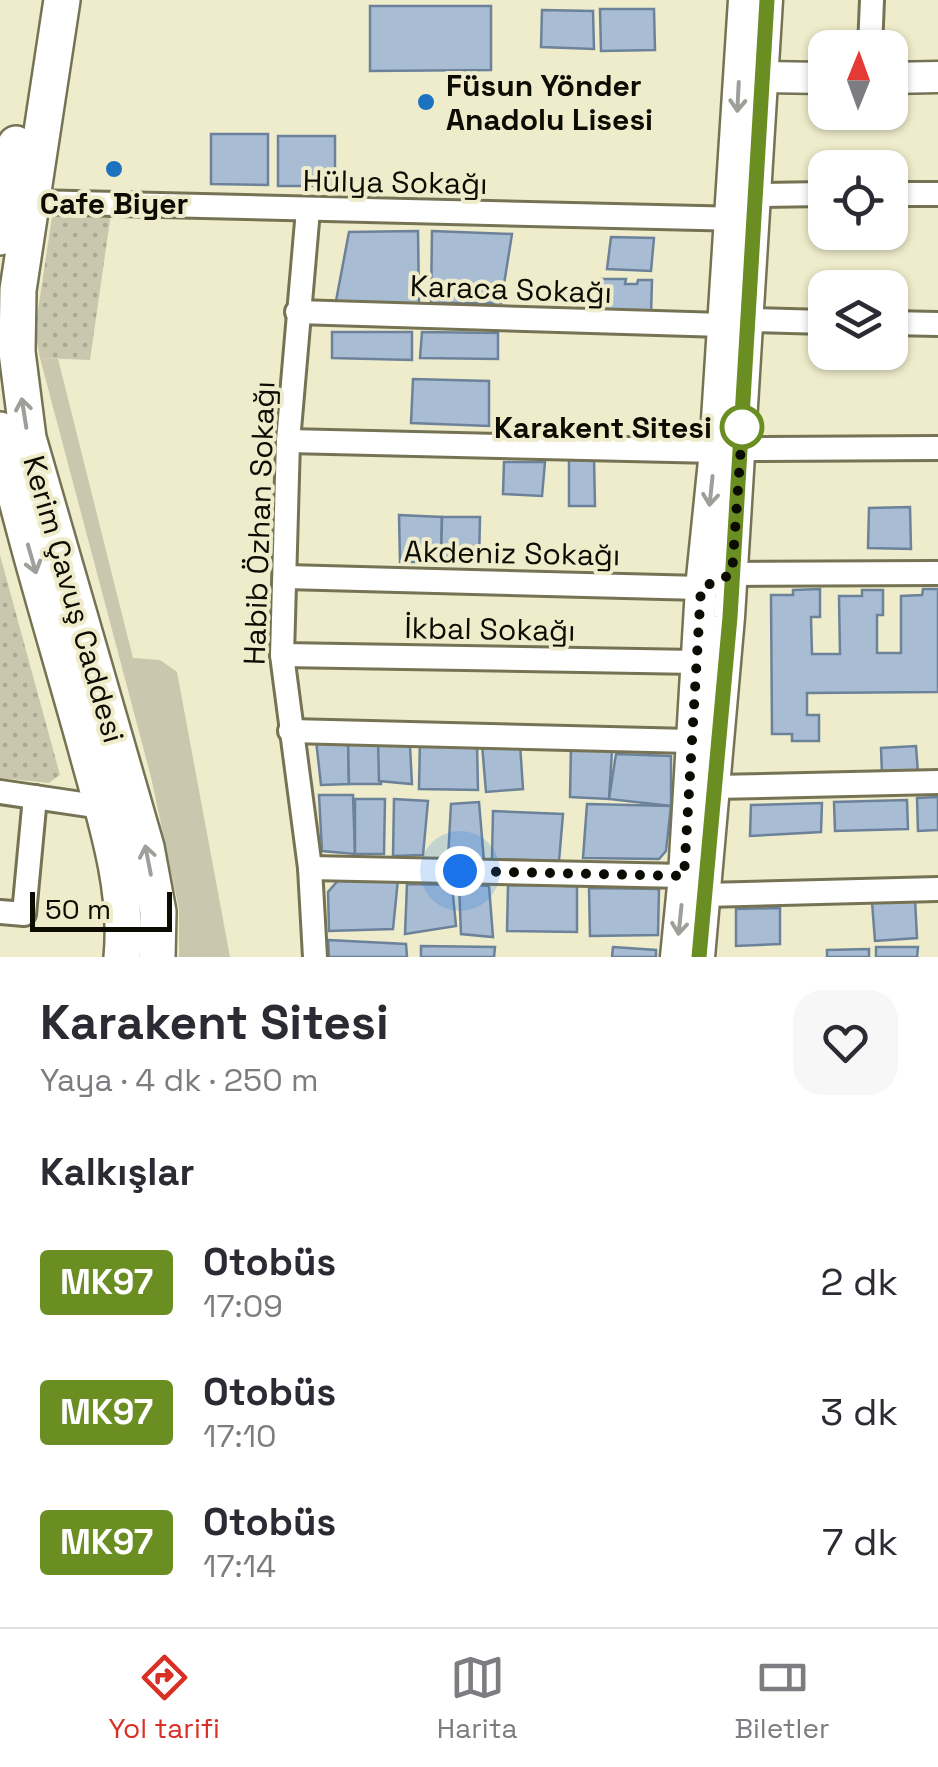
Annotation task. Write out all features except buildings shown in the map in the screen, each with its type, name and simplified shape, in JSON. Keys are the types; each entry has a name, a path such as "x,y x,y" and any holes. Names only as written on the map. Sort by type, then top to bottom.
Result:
{"main road":[{"name":"Kerim Çavuş Caddesi","path":"37,0 9,214 28,438 146,847 158,912 157,957"},
{"name":"Kerim Çavuş Caddesi","path":"9,214 62,0"},
{"name":"Kerim Çavuş Caddesi","path":"0,430 9,512 102,808 124,928 122,957"}],"street":[{"path":"744,0 748,211"},
{"path":"676,957 714,787 732,574 728,450 736,323 767,0"},
{"path":"871,30 872,0"},
{"path":"908,78 938,77"},
{"path":"762,78 808,78"},
{"path":"908,194 938,194"},
{"name":"Hülya Sokağı","path":"9,214 748,211 808,198"},
{"name":"Habib Özhan Sokağı","path":"308,210 288,441 282,656 310,868 315,957"},
{"name":"Karaca Sokağı","path":"297,312 808,322"},
{"path":"908,323 938,324"},
{"path":"288,441 728,450 938,448"},
{"path":"700,957 690,740 701,588 728,450"},
{"path":"732,574 938,573"},
{"name":"Akdeniz Sokağı","path":"286,578 701,588 732,574"},
{"name":"İkbal Sokağı","path":"282,656 697,662"},
{"path":"290,731 690,740"},
{"path":"714,787 938,782"},
{"path":"0,792 102,808"},
{"path":"0,912 24,914 35,797"},
{"path":"310,868 694,886 938,889"}],"green space":[{"path":"53,210 111,213 90,360 40,358 35,330"},
{"path":"40,358 58,359 133,658 160,660 177,672 230,957 179,957 179,909 151,777"},
{"path":"0,555 60,775 49,783 0,778"}],"bus line":[{"name":"MK97","path":"699,957 730,617 767,0"}],"place":[{"name":"Füsun Yönder Anadolu Lisesi","path":"426,102"},
{"name":"Cafe Biyer","path":"114,169"},
{"name":"Karakent Sitesi","path":"742,427"}],"route":[{"path":"460,871 684,876 701,588 732,574 743,417 742,427"}]}
